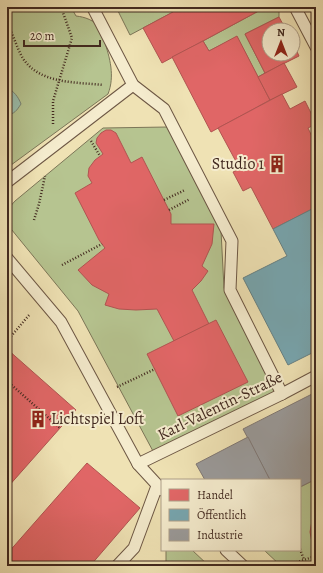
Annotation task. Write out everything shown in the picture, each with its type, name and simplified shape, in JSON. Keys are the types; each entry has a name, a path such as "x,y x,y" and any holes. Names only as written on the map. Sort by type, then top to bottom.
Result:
{"lane":[{"path":"95,7 93,8 133,85 164,109 232,241 230,290 282,394"},
{"path":"295,7 316,47"},
{"path":"7,182 133,85"},
{"path":"7,258 61,322 138,464 160,488 134,548 117,566"},
{"name":"Karl-Valentin-Straße","path":"138,464 316,376"},
{"path":"227,551 243,566"}],"path":[{"path":"34,220 39,204 50,150 53,131 53,102 72,38 61,7"},
{"path":"7,24 22,57 37,73 59,81 111,86 133,85"},
{"path":"93,145 100,156"},
{"path":"164,200 204,187"},
{"path":"169,210 204,187"},
{"path":"62,265 102,244"},
{"path":"7,341 43,300"},
{"path":"125,383 155,369"},
{"path":"7,381 60,428"},
{"path":"301,551 304,560"},
{"path":"285,566 316,556"}],"green space":[{"path":"7,7 71,7 76,16 89,19 95,23 102,32 111,67 111,80 108,94 7,168"},
{"path":"124,7 170,7 173,12 130,35 118,11"},
{"path":"266,7 279,7 279,17 269,22 261,22 261,26 245,34 265,73 258,77 237,37 209,51 203,41"},
{"path":"167,127 221,231 224,288 277,392 154,453 78,311 7,224 7,210 15,201 103,128"},
{"path":"316,479 316,566 281,566 265,551 301,551 301,486"},
{"path":"166,551 193,551 209,566 166,566"}],"shaded area":[{"path":"7,87 16,94 21,104 12,114 7,114"}],"building: Handel":[{"path":"170,7 266,7 162,63 143,28 173,12"},
{"path":"279,17 282,22 269,22"},
{"path":"261,26 261,62 287,62 265,73 245,34"},
{"path":"237,36 270,100 211,132 172,57 203,41 209,51"},
{"path":"284,63 297,87 270,100 258,77"},
{"name":"Studio 1","path":"282,94 290,109 305,101 316,123 308,128 316,145 316,154 314,155 316,160 316,207 273,229 251,187 243,191 233,172 240,169 218,128"},
{"path":"106,130 111,130 116,133 131,163 142,157 171,214 171,224 214,224 212,244 202,266 208,271 192,290 209,324 174,341 157,309 119,309 105,305 109,294 92,285 78,270 105,248 99,240 75,193 92,183 88,176 89,168 95,160 103,154 96,143 97,138"},
{"path":"216,320 248,382 178,416 147,354"},
{"name":"Lichtspiel Loft","path":"7,349 76,410 7,488"},
{"path":"87,463 140,508 90,566 7,566 7,554"},
{"path":"316,509 316,553 313,548 310,532 313,515"}],"building: Öffentlich":[{"path":"316,207 316,351 288,365 243,278 287,256 273,229"}],"building: Industrie":[{"path":"316,392 316,479 301,486 301,479 269,479 243,429"},
{"path":"248,437 269,479 204,479 196,464"}],"place":[{"name":"Studio 1","path":"277,164"},
{"name":"Lichtspiel Loft","path":"38,419"}]}
